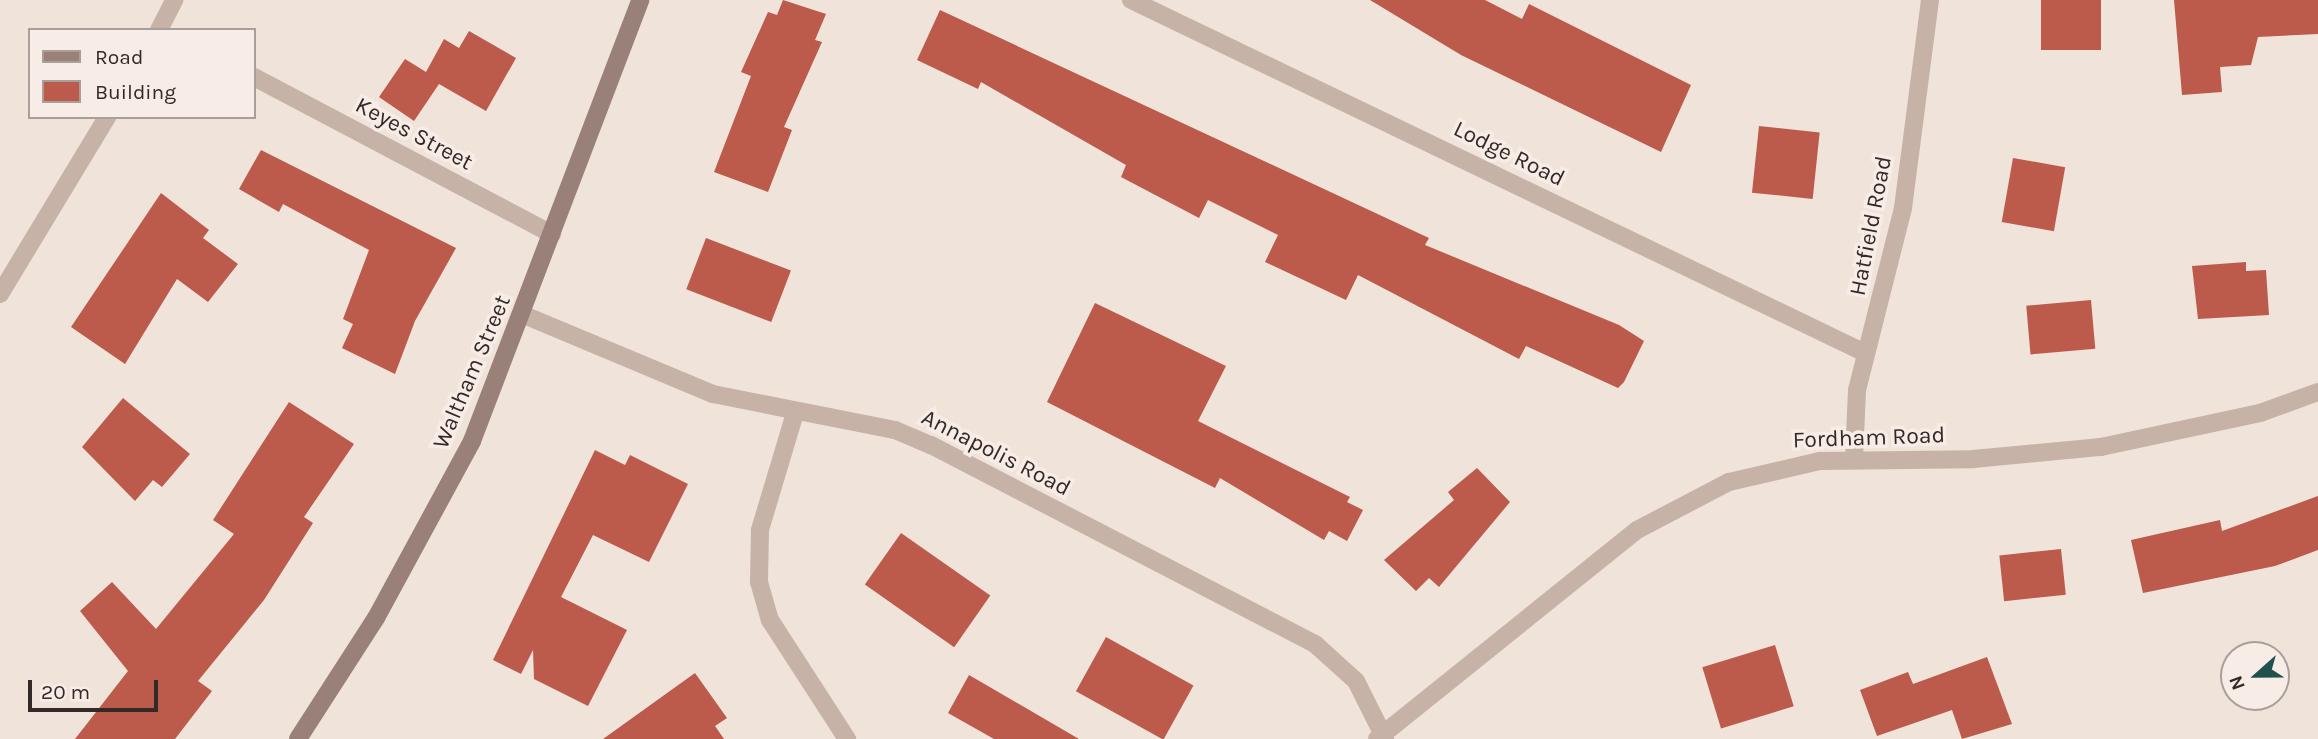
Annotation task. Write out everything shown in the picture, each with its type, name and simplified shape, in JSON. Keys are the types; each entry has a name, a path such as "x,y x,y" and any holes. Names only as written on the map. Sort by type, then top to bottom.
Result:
{"main road":[{"name":"Waltham Street","path":"299,739 432,519 524,315 640,0"}],"street":[{"path":"161,28 174,0"},
{"name":"Lodge Road","path":"1131,0 1865,353"},
{"name":"Hatfield Road","path":"1854,460 1856,399 1865,353 1903,208 1930,0"},
{"name":"Keyes Street","path":"256,78 552,234"},
{"path":"0,293 106,119"},
{"name":"Annapolis Road","path":"524,315 713,394 795,414 913,437 1315,644 1356,681 1382,738"},
{"name":"Fordham Road","path":"1382,738 1675,505 1775,469 1854,460 1973,459 2101,447 2260,413 2318,392"},
{"path":"795,414 760,530 759,582 770,620 847,739"}],"building":[{"path":"783,0 826,14 815,40 822,42 784,127 792,130 768,192 714,172 751,76 741,72 768,12 777,15"},
{"path":"1370,0 1485,0 1522,19 1529,4 1691,85 1661,152 1461,55"},
{"path":"2041,0 2101,0 2101,50 2041,50"},
{"path":"2174,0 2318,0 2318,34 2258,37 2251,65 2220,67 2222,92 2182,95"},
{"path":"940,10 1429,238 1425,245 1619,325 1644,341 1624,382 1618,388 1526,346 1519,359 1358,275 1346,300 1265,262 1278,235 1208,200 1199,218 1121,177 1126,165 981,82 978,89 917,60"},
{"path":"469,31 516,58 486,111 439,84 414,121 379,97 405,59 426,72 444,39 459,48"},
{"path":"1759,126 1820,132 1813,199 1752,193"},
{"path":"261,150 456,248 415,321 395,374 342,348 353,324 343,319 369,250 283,204 279,212 239,189"},
{"path":"2013,158 2065,167 2054,231 2002,222"},
{"path":"161,193 209,230 203,238 238,264 208,302 177,279 125,364 71,327"},
{"path":"706,238 791,271 771,322 686,289"},
{"path":"2246,262 2246,271 2266,270 2269,315 2198,319 2192,266"},
{"path":"2091,300 2095,349 2031,354 2026,306"},
{"path":"1095,303 1226,366 1198,421 1350,497 1347,502 1363,510 1347,541 1329,531 1324,540 1220,478 1215,488 1047,402"},
{"path":"123,398 190,454 162,487 153,480 135,501 82,447"},
{"path":"289,402 354,444 304,517 313,523 264,600 198,681 212,691 175,739 75,739 128,671 80,611 112,582 156,629 234,534 213,520"},
{"path":"595,450 625,465 630,455 688,484 649,562 593,535 561,597 627,630 588,706 534,679 533,650 521,674 493,660"},
{"path":"1477,468 1510,502 1439,587 1429,578 1416,591 1384,560 1454,500 1448,492"},
{"path":"2318,496 2318,550 2275,566 2143,593 2131,540 2220,520 2222,531"},
{"path":"901,533 990,596 954,647 865,585"},
{"path":"2061,549 2066,595 2004,601 1999,555"},
{"path":"1106,637 1193,685 1164,739 1076,691"},
{"path":"1775,645 1794,706 1721,728 1702,667"},
{"path":"1987,657 2012,724 1962,739 1952,710 1877,736 1860,690 1908,672 1913,684"},
{"path":"695,673 727,718 715,726 724,739 603,739"},
{"path":"969,675 1079,739 994,739 948,713"}]}
